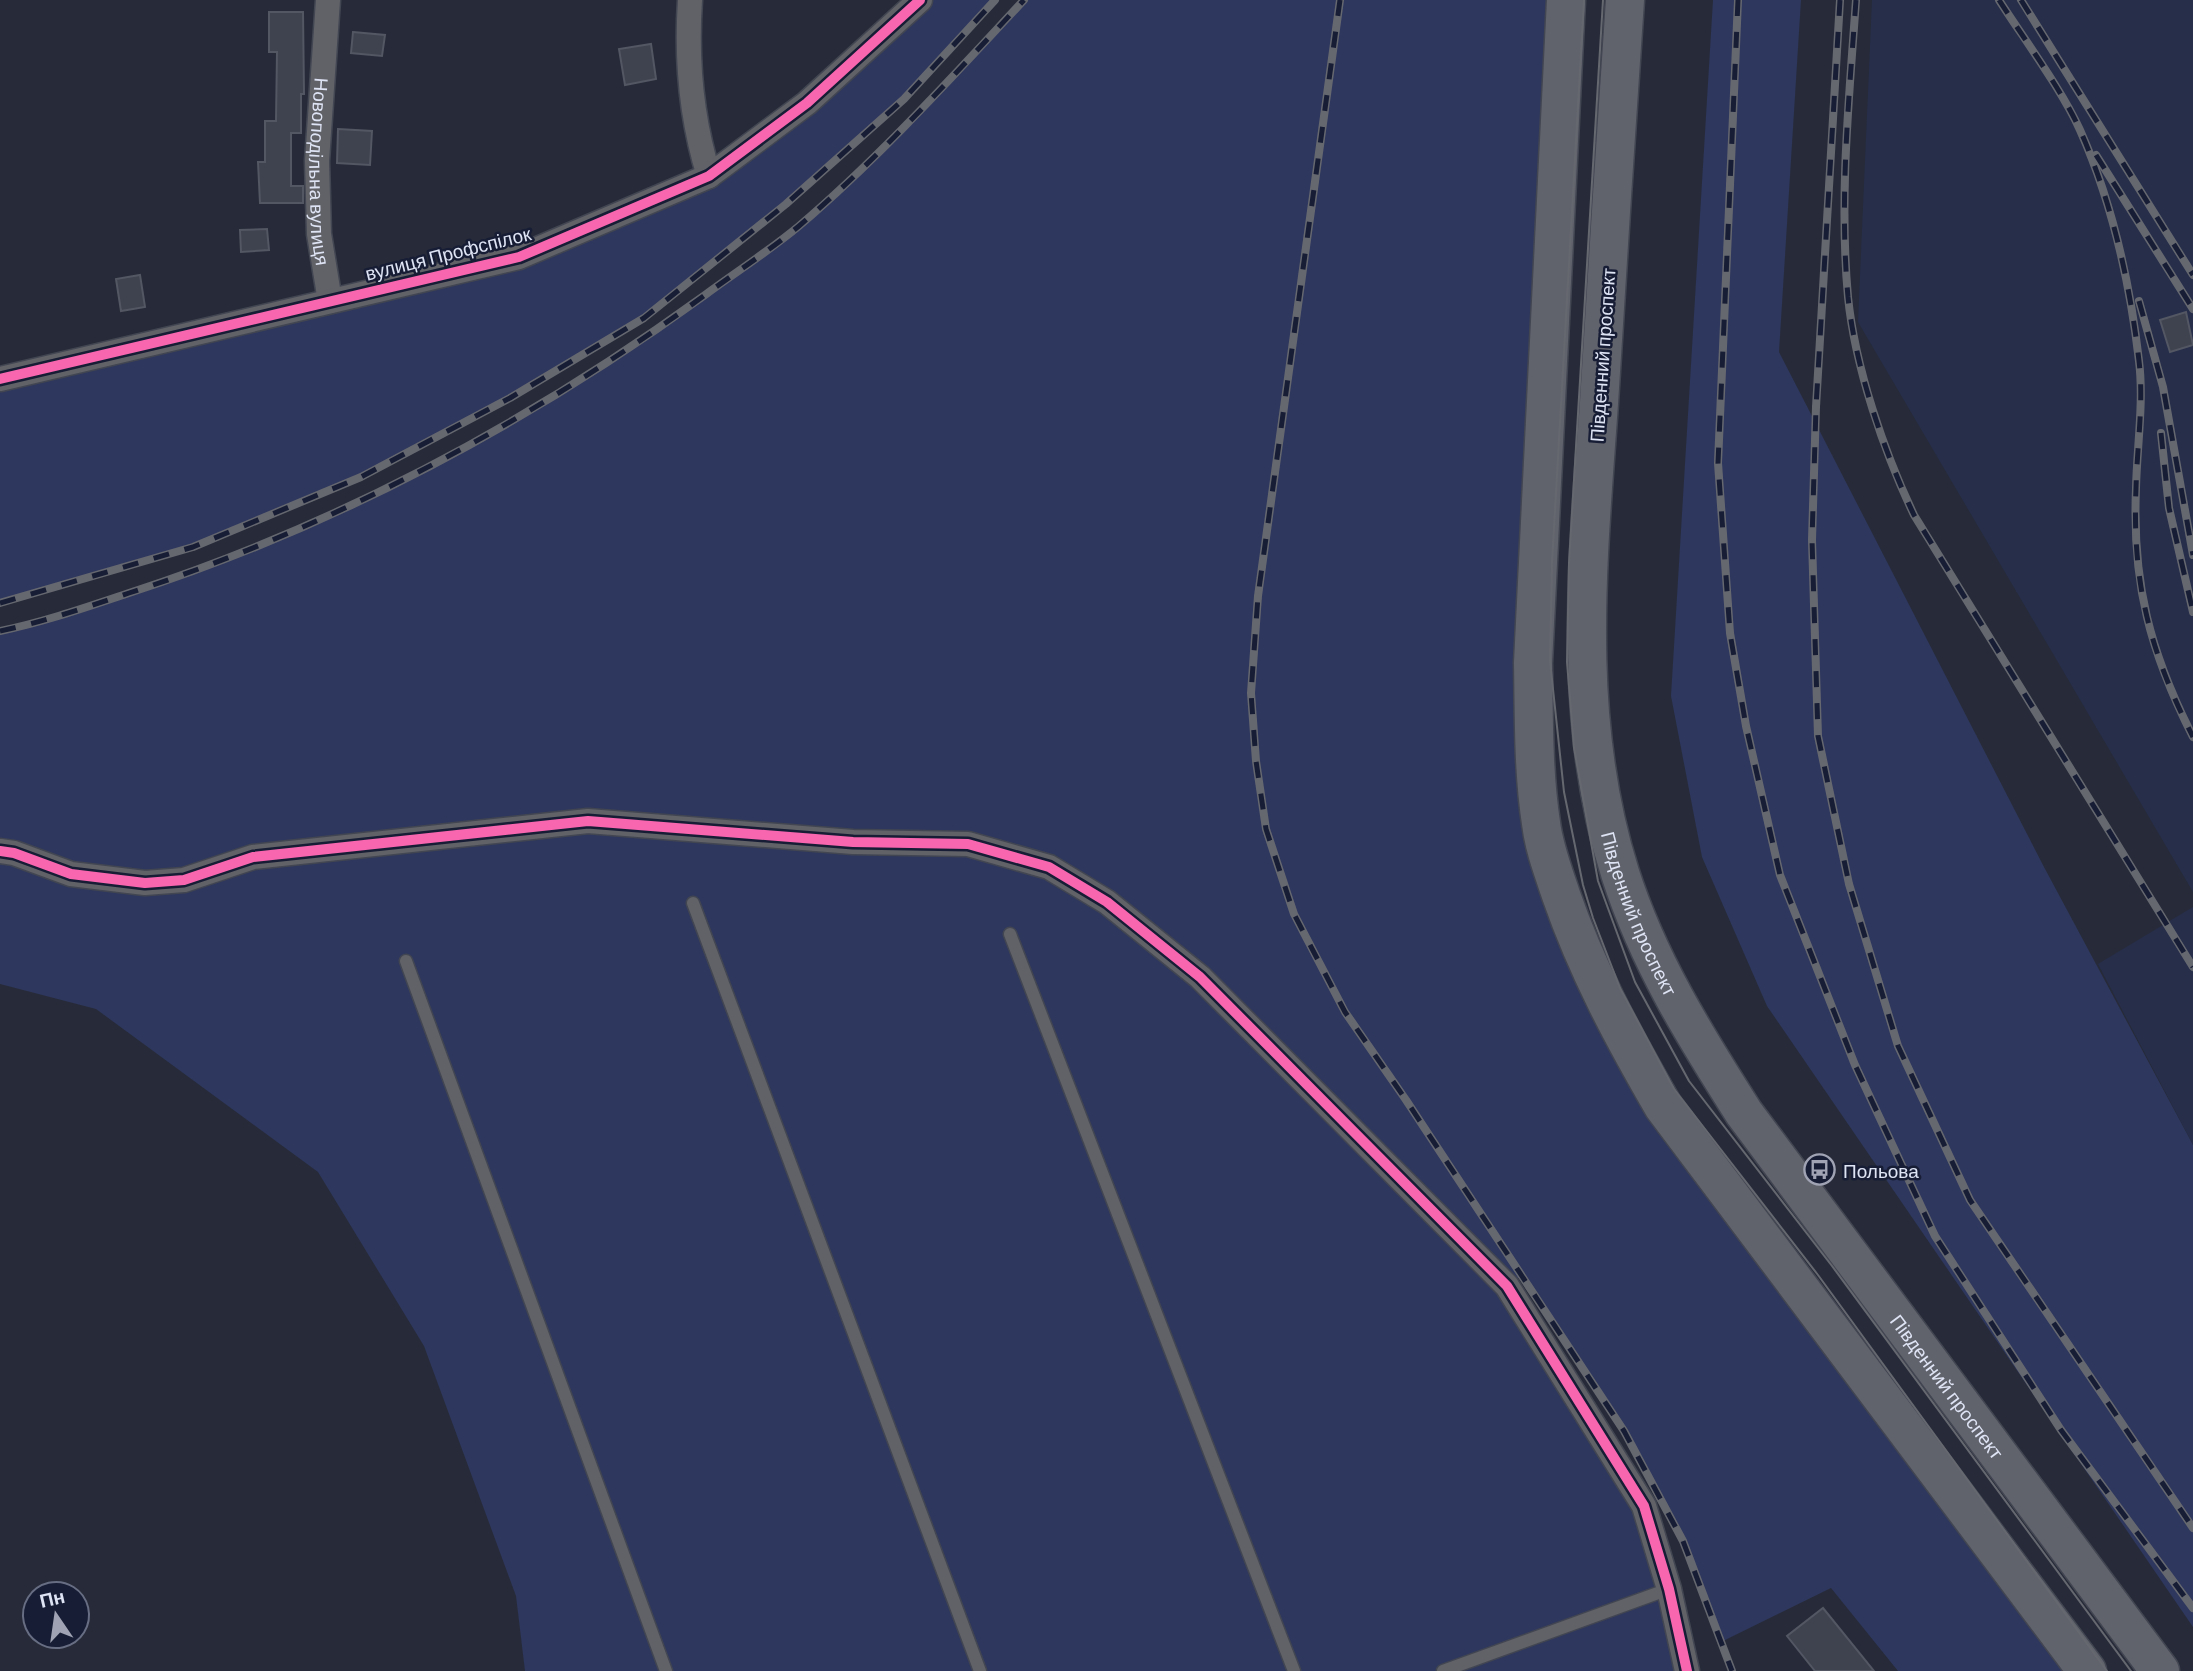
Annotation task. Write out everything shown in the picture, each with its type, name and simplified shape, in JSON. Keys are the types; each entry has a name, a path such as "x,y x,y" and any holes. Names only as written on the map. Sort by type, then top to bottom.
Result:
{"main road":[{"path":"1566,0 1534,663 1534,744 1541,824 1549,859 1592,978 1613,1021 1662,1106 2087,1671"},
{"name":"Південний проспект","path":"1625,0 1586,604 1590,729 1596,773 1619,870 1638,925 1663,978 1685,1020 1744,1113 2160,1671"}],"street":[{"name":"Новоподільна вулиця","path":"328,0 317,161 319,234 330,300"},
{"path":"690,0 690,84 696,137 709,176"},
{"name":"вулиця Профспілок","path":"0,379 520,257 709,176 807,103 920,0"},
{"path":"0,851 15,853 71,874 145,883 184,880 265,855 588,821 853,842 968,844 1049,867 1107,902 1200,976 1507,1286 1644,1506 1669,1589 1687,1671"}],"lane":[{"path":"693,903 980,1671"},
{"path":"1010,934 1294,1671"},
{"path":"406,961 666,1671"},
{"path":"1443,1671 1669,1589"}],"shaded area":[{"path":"920,0 995,0 904,99 786,204 644,318 510,398 361,477 193,547 0,603 0,379 520,257 709,176"},
{"path":"1024,0 1566,0 1534,744 1592,978 2087,1671 1898,1671 1831,1588 1721,1642 1682,1542 1654,1484 1607,1405 1520,1277 1507,1285 1644,1506 1687,1671 525,1671 516,1596 424,1346 318,1172 96,1009 0,984 0,631 49,619 129,593 282,536 429,466 570,386 638,342 799,226 887,144"},
{"path":"1713,0 1801,0 1779,352 2044,867 2193,1145 2193,1627 1767,1006 1702,857 1671,696"},
{"path":"1872,0 2193,0 2193,892 1858,322"},
{"path":"2193,907 2193,1145 2098,964"}],"building":[{"path":"269,12 303,12 304,94 301,94 301,133 291,133 291,186 303,186 303,203 260,203 258,162 265,162 265,121 276,121 277,52 269,52"},
{"path":"353,32 385,35 382,56 351,53"},
{"path":"651,44 656,79 625,85 619,49"},
{"path":"338,129 372,131 370,165 337,163"},
{"path":"267,229 269,250 241,252 240,230"},
{"path":"140,275 145,307 121,311 116,279"},
{"path":"2186,312 2193,345 2170,352 2160,320"},
{"path":"1823,1608 1874,1671 1815,1671 1787,1636"}],"tram line":[{"path":"1584,0 1552,563 1550,661 1564,792 1583,885 1593,918 1620,988 1674,1089 1818,1275 2107,1671"},
{"path":"1603,0 1569,563 1567,662 1574,748 1598,881 1635,982 1689,1081 1832,1266 2131,1671"}],"railway":[{"path":"0,603 193,547 361,477 510,398 644,318 786,204 904,99 995,0"},
{"path":"0,631 49,619 129,593 282,536 429,466 570,386 638,342 799,226 887,144 1024,0"},
{"path":"1340,0 1258,596 1251,693 1256,761 1266,829 1294,914 1345,1012 1624,1431 1683,1541 1732,1671"},
{"path":"1738,0 1718,463 1730,633 1746,726 1780,875 1855,1065 1935,1236 2061,1430 2193,1608"},
{"path":"1840,0 1816,407 1812,540 1818,736 1849,884 1898,1046 1970,1200 2193,1528"},
{"path":"1856,0 1846,148 1845,260 1857,352 1872,409 1914,515 2193,967"},
{"path":"1999,0 2053,82 2080,130 2118,243 2135,332 2140,377 2136,523 2141,587 2165,676 2193,737"},
{"path":"2021,0 2193,275"},
{"path":"2096,155 2193,309"},
{"path":"2139,301 2163,387 2193,555"},
{"path":"2161,433 2169,508 2193,612"}],"cycle path":[{"path":"0,379 519,257 709,176 807,103 920,0"},
{"path":"0,851 14,853 71,874 145,883 184,880 253,857 588,821 853,842 968,844 1049,867 1107,902 1200,977 1507,1286 1644,1506 1669,1589 1687,1671"}],"place":[{"name":"Польова","path":"1820,1170"}]}
